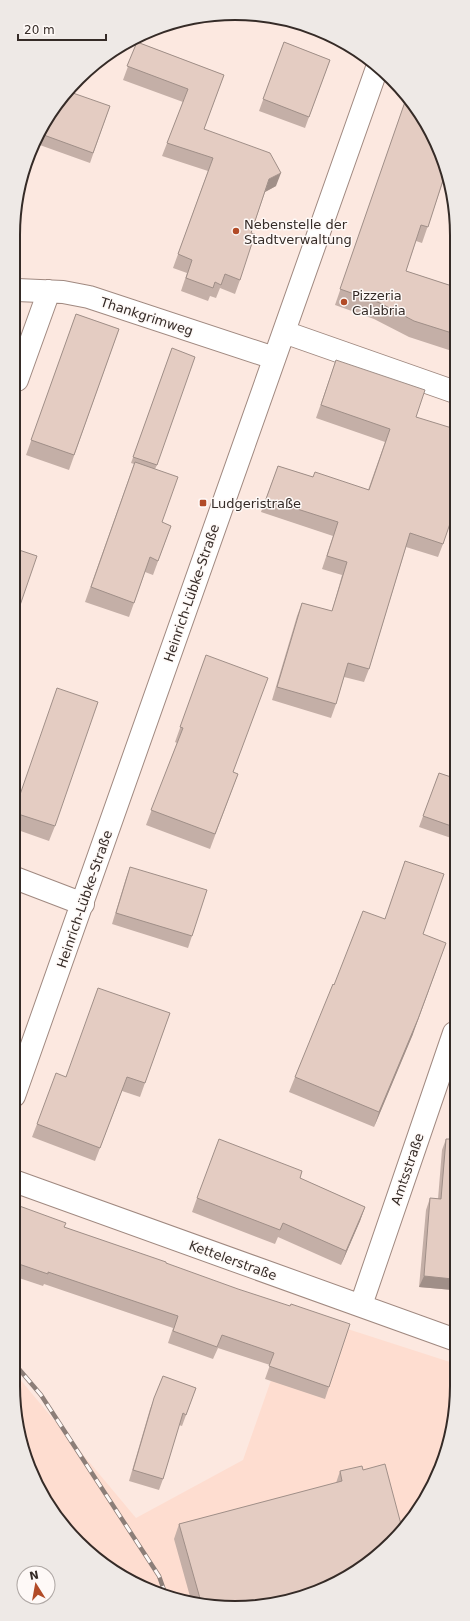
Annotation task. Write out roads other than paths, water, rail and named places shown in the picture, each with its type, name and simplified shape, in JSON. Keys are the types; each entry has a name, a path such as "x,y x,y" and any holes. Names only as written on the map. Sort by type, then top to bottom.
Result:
{"street":[{"name":"Heinrich-Lübke-Straße","path":"20,1079 376,72"},
{"name":"Thankgrimweg","path":"20,290 49,291 89,297 274,358"},
{"path":"20,372 49,291"},
{"path":"284,332 450,390"},
{"path":"20,880 83,904"},
{"name":"Amtsstraße","path":"361,1305 450,1045"},
{"name":"Kettelerstraße","path":"20,1183 450,1338"}],"railway":[{"path":"20,1370 41,1395 159,1576 164,1589"}],"place":[{"name":"Nebenstelle der Stadtverwaltung","path":"236,231"},
{"name":"Pizzeria Calabria","path":"344,302"},
{"name":"Ludgeristraße","path":"203,503"}]}
